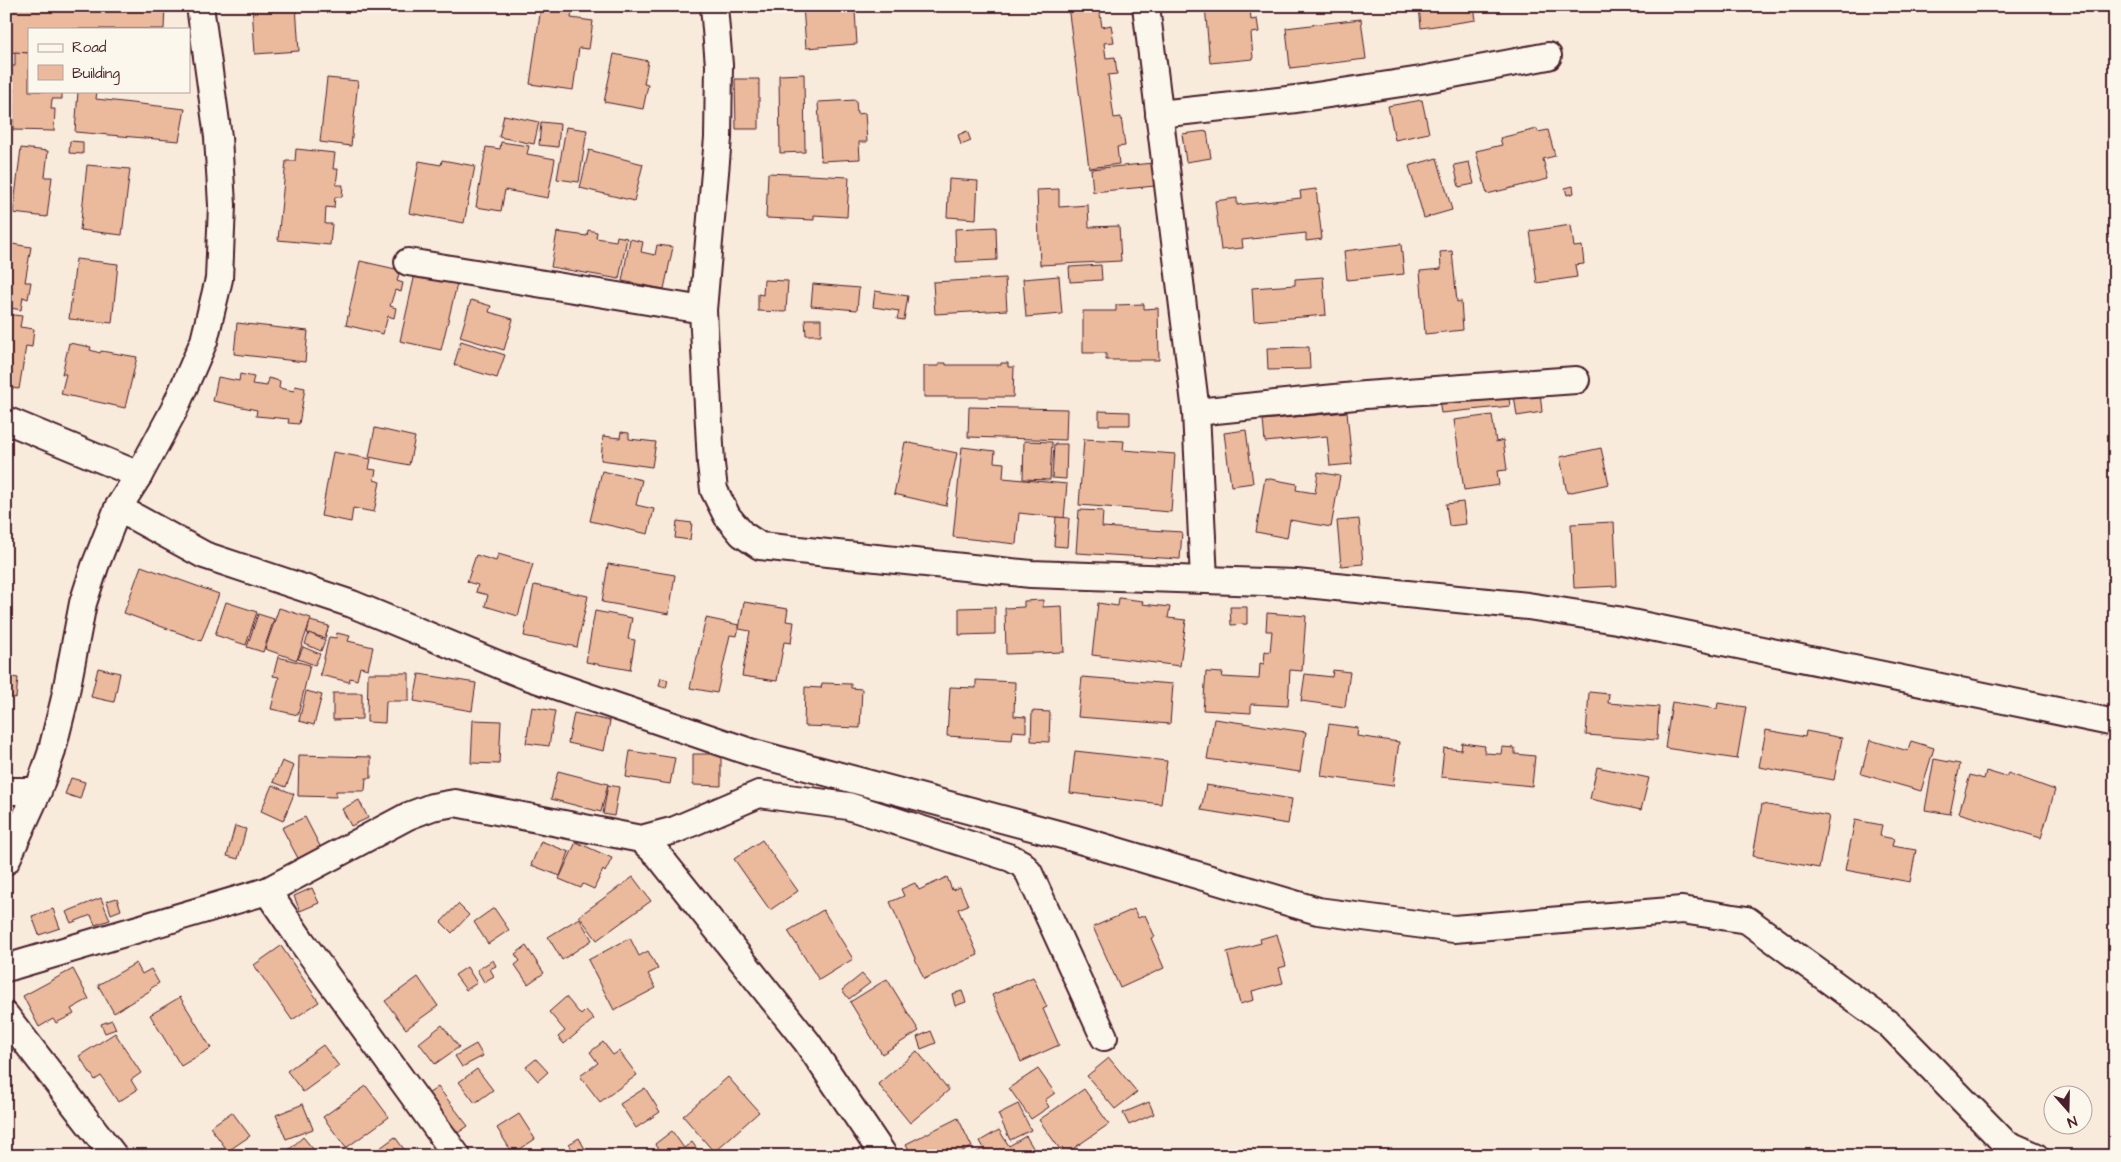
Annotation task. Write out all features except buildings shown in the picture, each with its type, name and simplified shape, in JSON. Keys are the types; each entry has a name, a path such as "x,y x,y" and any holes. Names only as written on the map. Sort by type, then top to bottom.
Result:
{"street":[{"path":"6,861 38,791 51,754 64,702 83,603 118,508 139,475 174,410 204,341 219,280 222,205 218,137 200,6"},
{"path":"714,6 719,65 718,138 704,310 714,490 732,522 742,534 760,546 1031,574 1204,579 1315,585 1528,606 1617,620 2115,723"},
{"path":"1146,6 1196,412 1204,579"},
{"path":"1159,114 1296,99 1421,80 1548,56"},
{"path":"408,262 704,310"},
{"path":"1196,412 1365,395 1576,380"},
{"path":"6,420 139,475"},
{"path":"118,508 204,555 352,604 524,676 750,752 1073,838 1318,911 1454,929 1682,910 1747,920 1890,1025 2005,1143 2035,1156"},
{"path":"6,791 38,791"},
{"path":"6,968 267,891 408,816 432,807 455,803 641,839 675,830 759,794 848,806 1012,858 1022,864 1029,873 1104,1037"},
{"path":"641,839 658,855 807,1042 884,1156"},
{"path":"267,891 457,1156"},
{"path":"6,1016 114,1156"}]}
